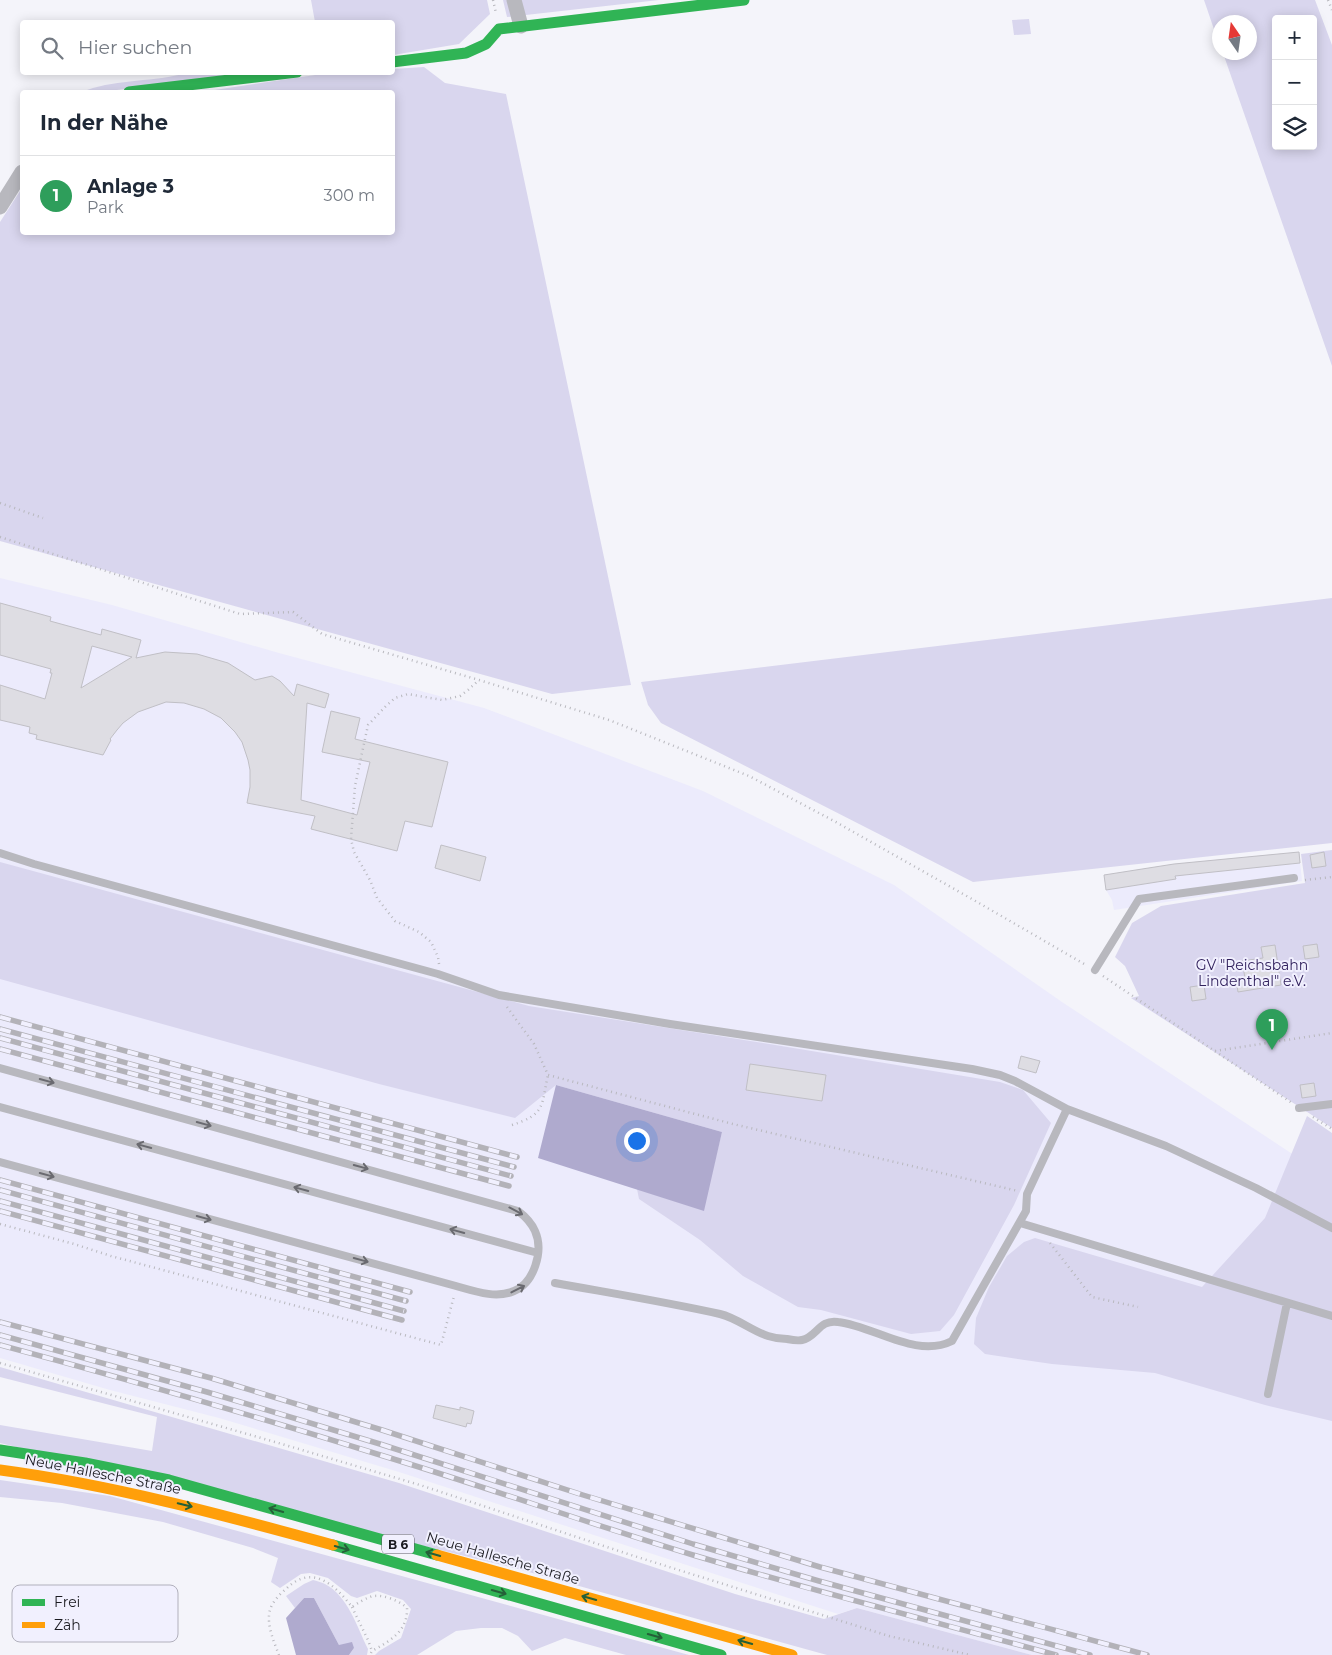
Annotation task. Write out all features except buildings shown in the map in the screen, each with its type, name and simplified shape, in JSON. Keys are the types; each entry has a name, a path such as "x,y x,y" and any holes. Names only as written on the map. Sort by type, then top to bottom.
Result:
{"main road":[{"path":"395,62 466,54 486,44 499,29 744,0"},
{"path":"146,90 272,75"},
{"name":"Neue Hallesche Straße","path":"0,1450 100,1465 169,1480 792,1655"},
{"name":"Neue Hallesche Straße","path":"0,1470 102,1486 197,1508 720,1655"}],"street":[{"path":"514,0 521,26"},
{"path":"0,207 20,175"}],"lane":[{"path":"0,853 34,864 438,974 499,995 670,1024 972,1069 1000,1075 1067,1109 1166,1146 1256,1188 1332,1228"},
{"path":"1095,970 1139,899 1294,878"},
{"path":"0,1068 518,1211 529,1219 536,1233 538,1253 533,1270 525,1285 513,1292 497,1295 456,1286 0,1162"},
{"path":"1299,1108 1332,1104"},
{"path":"0,1107 538,1253"},
{"path":"555,1283 723,1314 769,1336 787,1339 804,1340 821,1326 828,1322 836,1321 914,1345 943,1346 952,1342 1026,1212 1027,1194 1067,1109"},
{"path":"1020,1222 1332,1316"},
{"path":"1268,1394 1287,1303"}],"path":[{"path":"1328,0 1332,10"},
{"path":"0,503 43,518"},
{"path":"0,537 240,614 293,612 322,634 609,720 749,776 843,826 1095,970 1332,1129"},
{"path":"438,974 440,965 431,942 419,932 395,921 377,898 370,880 354,852 351,839 355,786 368,725 390,702 395,698 408,694 442,700 460,696 479,680"},
{"path":"1294,878 1303,880 1332,877"},
{"path":"499,995 534,1044 548,1075 540,1110 530,1120 512,1125"},
{"path":"1215,1051 1332,1033"},
{"path":"548,1075 733,1124 1027,1194"},
{"path":"0,1224 441,1346 456,1286"},
{"path":"1038,1228 1092,1297 1138,1307"},
{"path":"0,1363 420,1485 630,1555 889,1636 970,1655"},
{"path":"279,1655 269,1622 270,1609 280,1594 292,1582 311,1577 325,1580 340,1591 352,1606 372,1651"},
{"path":"352,1606 368,1597 374,1596 401,1603 407,1608 405,1622 397,1636 372,1651 370,1655"}],"shaded area":[{"path":"0,578 112,605 279,653 484,708 703,791 894,885 1062,1002 1332,1180 1332,1655 1032,1655 857,1608 838,1614 399,1472 219,1418 110,1390 0,1358"},
{"path":"1299,852 1302,881 1114,910 1112,900 1106,890 1104,875 1174,864"},
{"path":"556,1085 722,1132 704,1211 538,1158"},
{"path":"304,1598 314,1598 339,1645 352,1642 354,1648 349,1655 296,1655 286,1618"}],"green space":[{"path":"311,0 487,0 490,14 459,44 395,55 395,20 315,20"},
{"path":"503,0 659,0 507,17"},
{"path":"1204,0 1315,0 1332,45 1332,366 1225,60 1257,60 1257,15 1212,15 1212,23"},
{"path":"1029,19 1031,34 1014,35 1012,20"},
{"path":"424,67 445,83 506,94 631,685 552,694 0,541 0,222 20,191 20,235 395,235 395,90 214,90 315,75 395,75 395,69"},
{"path":"228,75 117,90 87,90 111,84 175,76"},
{"path":"1332,598 1332,843 973,882 661,723 648,705 641,682"},
{"name":"GV \"Reichsbahn Lindenthal\" e.V.","path":"1332,850 1332,1128 1131,998 1139,996 1125,966 1115,957 1132,923 1161,906 1305,883 1301,854"},
{"path":"0,862 529,1006 1000,1082 1023,1090 1051,1123 1014,1205 954,1315 940,1331 911,1334 821,1310 798,1307 743,1276 700,1240 639,1199 637,1189 703,1210 722,1132 556,1085 515,1118 379,1084 0,979"},
{"path":"1307,1116 1332,1133 1332,1421 1265,1405 1155,1373 1052,1364 985,1354 974,1344 976,1318 989,1287 1007,1256 1024,1242 1035,1238 1202,1287 1265,1218"},
{"path":"0,1367 399,1483 735,1594 824,1619 857,1608 1032,1655 827,1655 518,1569 0,1443 0,1425 152,1451 157,1417 0,1377"},
{"path":"0,1480 110,1496 689,1655 626,1655 565,1638 532,1651 518,1636 502,1628 481,1628 456,1631 417,1655 375,1655 401,1638 411,1609 403,1600 377,1591 357,1598 351,1596 328,1578 310,1573 301,1574 280,1588 271,1582 278,1558 253,1548 163,1522 62,1503 0,1497"},
{"path":"313,1580 324,1583 333,1589 346,1604 368,1649 367,1655 349,1655 354,1648 339,1645 314,1598 304,1598 295,1608 286,1596"}],"railway":[{"path":"0,1017 517,1157"},
{"path":"0,1029 514,1167"},
{"path":"0,1038 511,1176"},
{"path":"0,1049 509,1186"},
{"path":"0,1180 410,1292"},
{"path":"0,1190 406,1301"},
{"path":"0,1201 404,1311"},
{"path":"0,1211 402,1320"},
{"path":"0,1322 211,1378 820,1567 1147,1655"},
{"path":"0,1335 207,1392 380,1444 693,1544 819,1581 1090,1655"},
{"path":"0,1345 330,1440 693,1555 1056,1655"}],"traffic: fast":[{"path":"395,62 466,53 486,44 499,29 744,0"},
{"path":"146,90 272,75"},
{"path":"0,1450 85,1463 169,1480 437,1555"},
{"path":"333,1545 721,1655"}],"traffic: slow":[{"path":"0,1470 126,1492 333,1545"},
{"path":"437,1555 792,1655"}],"place":[{"name":"Anlage 3","path":"1272,1050"}]}
